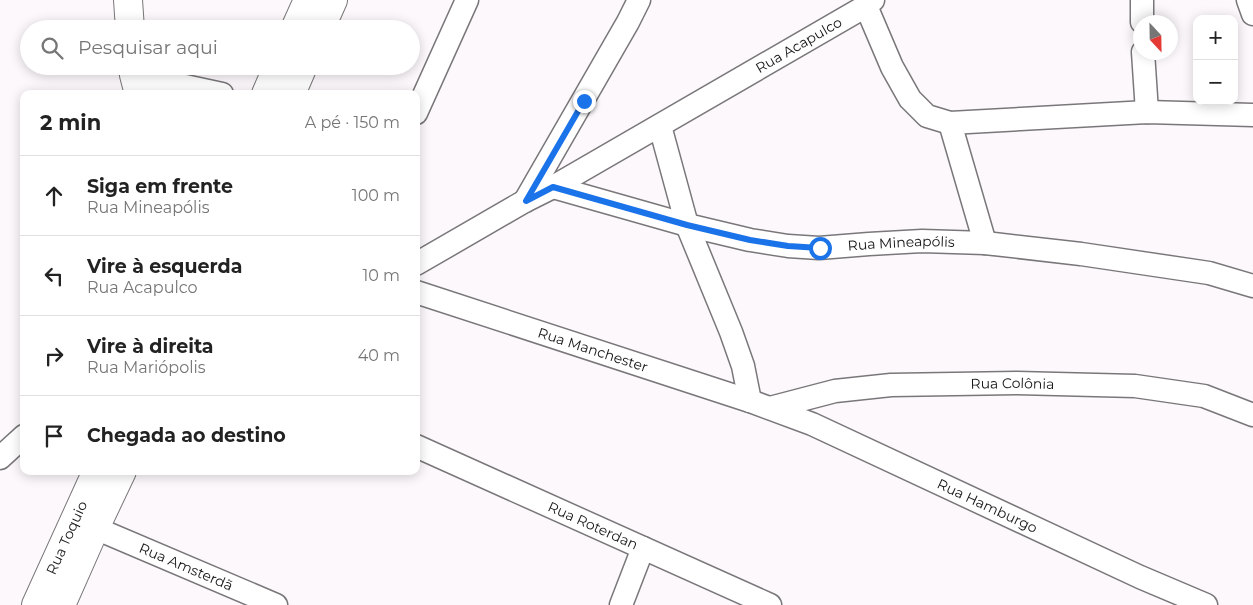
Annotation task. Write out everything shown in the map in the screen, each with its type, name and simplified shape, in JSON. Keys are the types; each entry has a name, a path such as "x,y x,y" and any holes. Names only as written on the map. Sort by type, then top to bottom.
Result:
{"street":[{"path":"128,0 129,20"},
{"path":"299,20 308,0"},
{"path":"324,20 333,0"},
{"path":"420,104 467,0"},
{"path":"526,201 624,30 639,0"},
{"path":"1142,0 1142,15"},
{"path":"1248,0 1253,14"},
{"name":"Rua Acapulco","path":"420,262 660,126 870,3 892,67 910,99 927,116 950,123 1147,112 1253,115"},
{"path":"1144,60 1147,112"},
{"path":"268,90 274,75"},
{"path":"293,90 299,75"},
{"path":"135,78 200,90"},
{"path":"950,123 985,244"},
{"path":"660,126 687,225 760,404"},
{"name":"Rua Mineapólis","path":"553,187 687,225 750,240 788,246 820,248 922,241 985,244 1081,254 1208,273 1253,286"},
{"name":"Rua Manchester","path":"420,293 760,404"},
{"name":"Rua Colônia","path":"760,404 835,391 891,385 1017,384 1135,386 1204,396 1251,416"},
{"name":"Rua Hamburgo","path":"760,404 812,424 1140,577 1206,605"},
{"path":"0,458 20,440"},
{"name":"Rua Roterdan","path":"420,448 770,605"},
{"name":"Rua Toquio","path":"36,605 95,475"},
{"path":"62,605 120,475"},
{"name":"Rua Amsterdã","path":"96,528 276,605"},
{"path":"621,605 643,548"},
{"path":"1140,577 1158,605"}],"route":[{"path":"584,101 526,201 553,187 687,225 750,240 788,246 820,248"}]}
